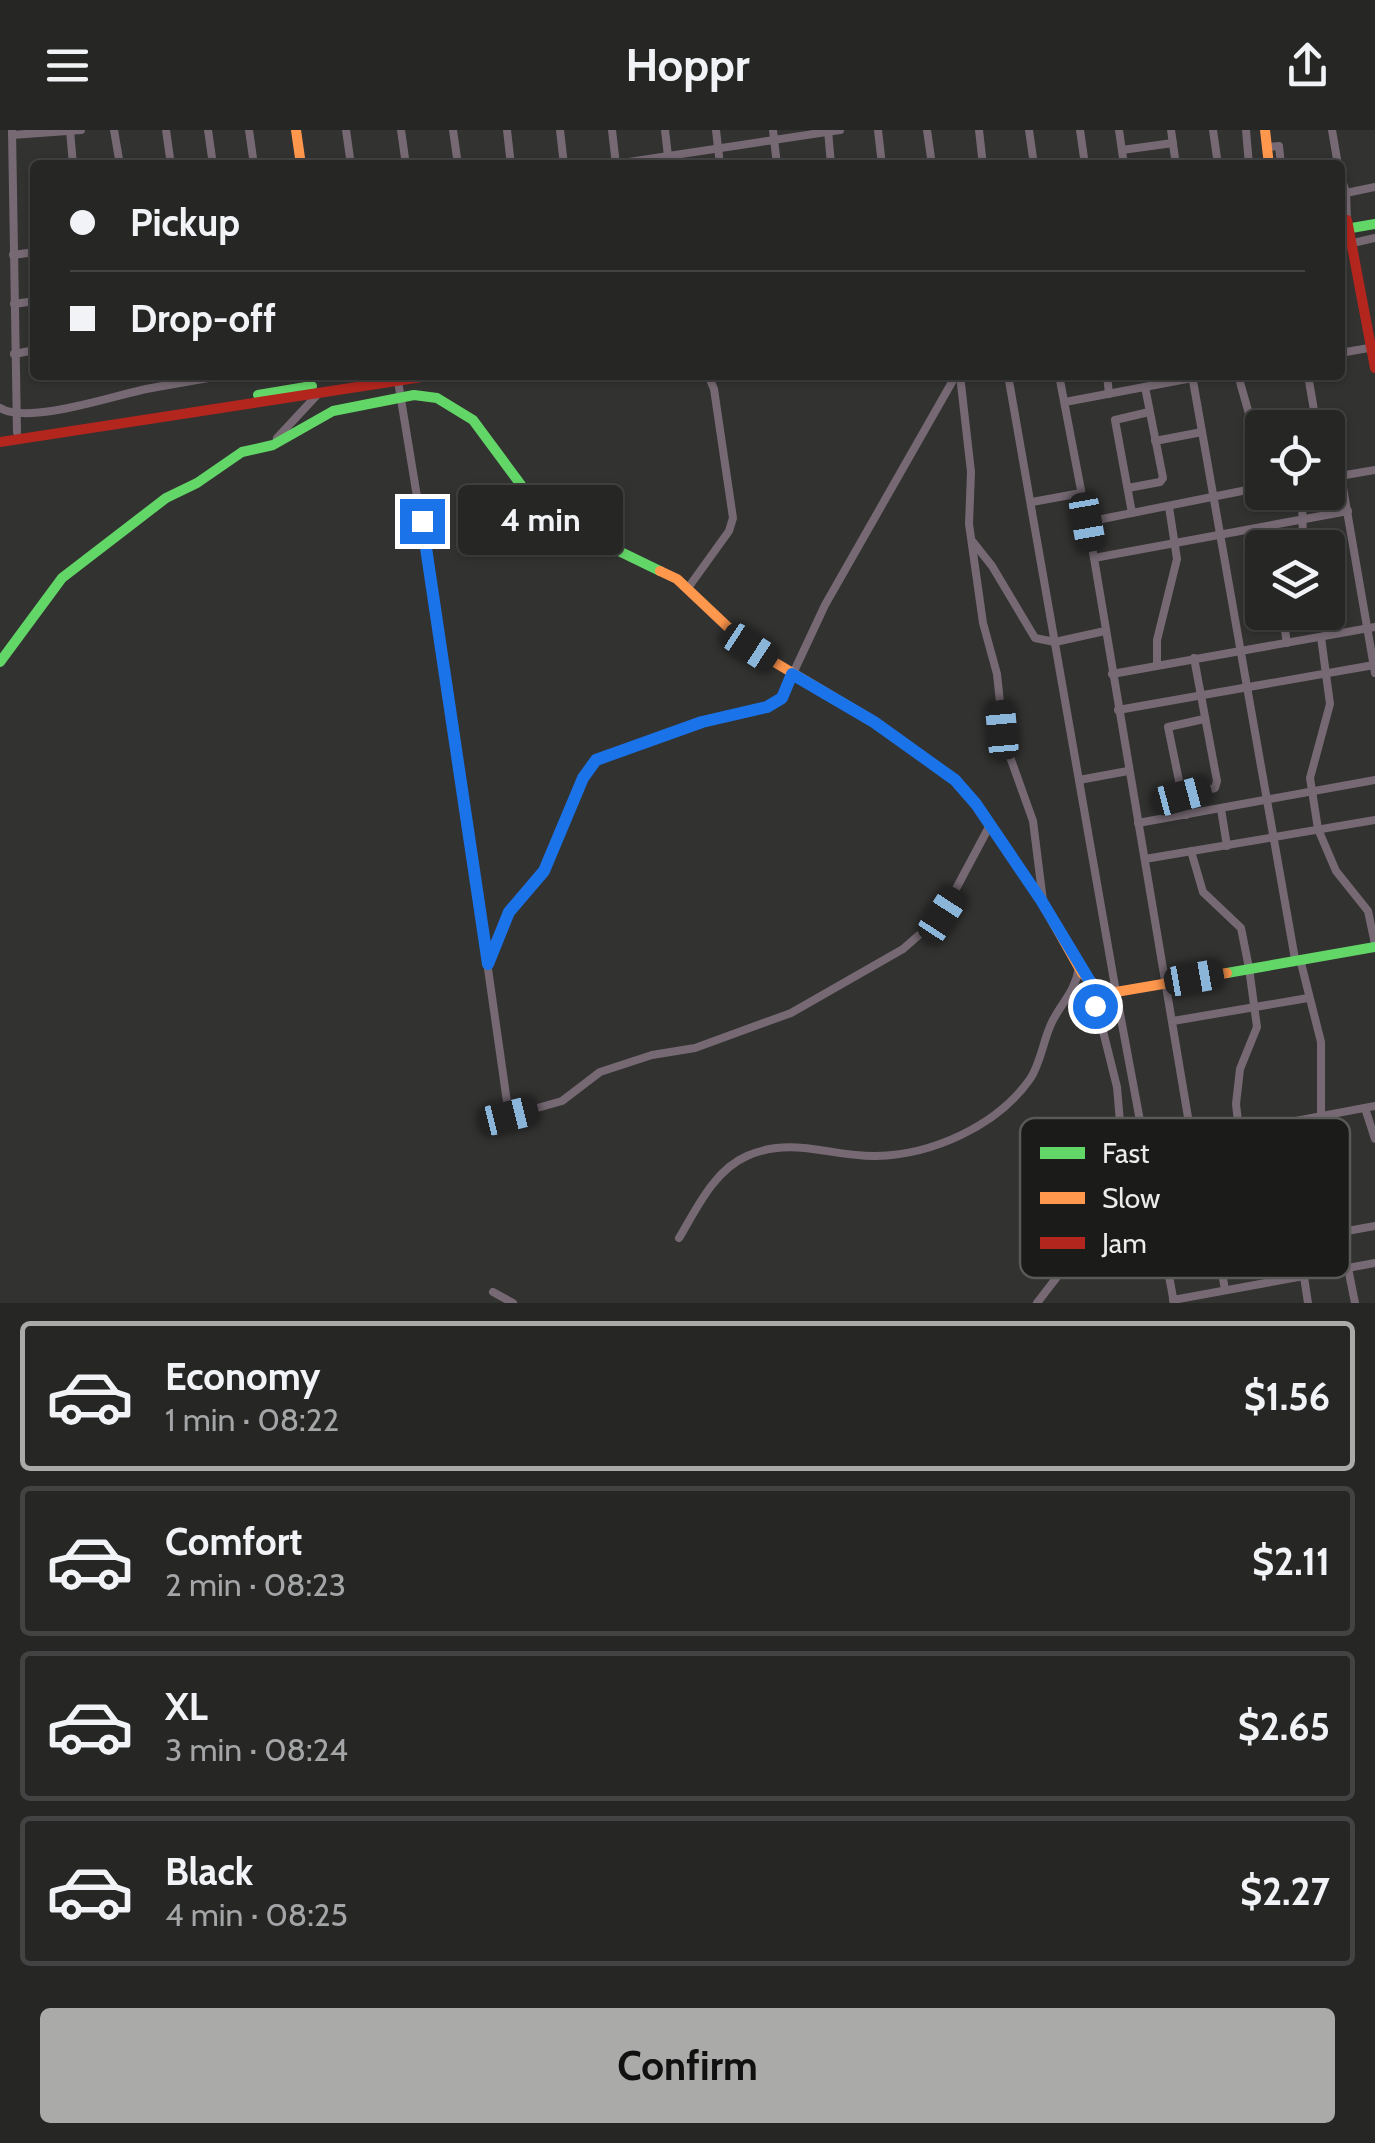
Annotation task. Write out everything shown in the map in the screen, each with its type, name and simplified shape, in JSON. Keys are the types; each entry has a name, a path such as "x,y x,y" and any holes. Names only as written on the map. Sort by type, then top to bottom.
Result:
{"main road":[{"path":"296,130 300,160"},
{"path":"1265,130 1268,160"},
{"path":"1345,225 1375,216"},
{"path":"1345,225 1375,224"},
{"path":"1346,244 1375,368"},
{"path":"0,434 334,383 404,380"},
{"path":"0,442 318,394 334,383"},
{"path":"0,662 42,601 88,555 166,498 242,452 274,445 333,411 425,394 458,408 473,420 527,493 557,521 667,573 750,647 874,722 946,774 976,804 1044,905 1079,968 1104,992 1375,946"}],"street":[{"path":"17,432 12,133 81,130"},
{"path":"114,130 119,160"},
{"path":"166,130 170,160"},
{"path":"208,130 212,160"},
{"path":"249,130 253,160"},
{"path":"346,130 350,160"},
{"path":"401,130 405,160"},
{"path":"453,130 457,160"},
{"path":"506,130 510,160"},
{"path":"560,130 563,160"},
{"path":"612,130 614,160"},
{"path":"665,130 668,160 774,135 840,130"},
{"path":"716,130 719,160"},
{"path":"878,130 881,160"},
{"path":"927,130 931,160"},
{"path":"979,130 982,160"},
{"path":"1029,130 1033,160"},
{"path":"1080,130 1084,160"},
{"path":"1119,130 1123,160"},
{"path":"1171,130 1175,160"},
{"path":"1213,130 1217,160"},
{"path":"1246,130 1249,160"},
{"path":"1332,130 1337,160"},
{"path":"70,131 72,160"},
{"path":"828,131 831,160"},
{"path":"774,135 776,160"},
{"path":"1122,150 1173,143"},
{"path":"1267,147 1279,146 1280,160"},
{"path":"1346,193 1375,186"},
{"path":"1345,190 1345,209"},
{"path":"1346,244 1375,238"},
{"path":"13,255 30,253"},
{"path":"14,304 30,302"},
{"path":"1345,352 1373,347"},
{"path":"14,354 30,351"},
{"path":"153,380 154,388"},
{"path":"0,408 16,412 68,409 95,399 190,380"},
{"path":"688,588 732,524 710,380"},
{"path":"488,964 509,912 544,871 583,778 596,760 702,722 767,707 782,698 826,605 955,380"},
{"path":"959,380 971,472 971,538 983,623 997,674 1002,730 1033,821 1044,905"},
{"path":"1009,380 1140,1118"},
{"path":"1060,380 1188,1118"},
{"path":"1108,380 1109,394"},
{"path":"1065,402 1175,380"},
{"path":"1193,380 1273,838 1298,959 1321,1042 1321,1116"},
{"path":"1239,380 1248,410"},
{"path":"1309,380 1314,410"},
{"path":"398,381 509,1116 562,1101 600,1072 695,1048 791,1013 903,949 942,915 990,825"},
{"path":"1128,488 1162,480 1144,387"},
{"path":"261,446 290,427 318,394"},
{"path":"1132,514 1115,420 1149,412"},
{"path":"1155,441 1202,432"},
{"path":"1345,475 1375,470"},
{"path":"1087,522 1245,490"},
{"path":"1032,502 1082,493"},
{"path":"1345,496 1372,627 1375,672"},
{"path":"1157,665 1156,640 1176,563 1169,506"},
{"path":"1304,510 1305,530"},
{"path":"1094,558 1348,511"},
{"path":"971,538 1033,636 1054,642 1105,631"},
{"path":"1112,674 1372,627"},
{"path":"1285,630 1287,643"},
{"path":"1321,637 1330,704 1310,773 1318,829 1336,872 1368,911 1375,946"},
{"path":"1182,796 1217,784 1194,658"},
{"path":"1118,710 1374,665"},
{"path":"1186,815 1168,727 1204,718"},
{"path":"1080,780 1128,771"},
{"path":"1138,823 1375,780"},
{"path":"1221,808 1227,846"},
{"path":"1145,859 1375,820"},
{"path":"1191,851 1203,892 1241,928 1250,968 1256,1034 1240,1069 1238,1118"},
{"path":"679,1238 707,1191 746,1156 810,1146 874,1156 893,1154 950,1141 983,1122 1032,1077 1053,1020 1075,988 1079,968"},
{"path":"1091,983 1117,1086 1119,1118"},
{"path":"1172,1021 1308,998"},
{"path":"1309,1118 1370,1107 1375,1139"},
{"path":"1350,1231 1375,1226"},
{"path":"1350,1268 1375,1263"},
{"path":"1037,1303 1056,1278"},
{"path":"1221,1278 1222,1303"},
{"path":"1174,1301 1297,1278"},
{"path":"1350,1278 1355,1303"},
{"path":"492,1292 514,1303"}],"traffic: fast":[{"path":"1345,229 1375,224"},
{"path":"258,395 312,386"},
{"path":"0,662 62,578 166,498 197,483 242,452 273,445 333,411 414,395 437,398 473,420 527,493 557,521 660,571"},
{"path":"1227,973 1375,947"}],"traffic: slow":[{"path":"296,130 300,160"},
{"path":"1265,130 1268,160"},
{"path":"660,571 677,579 749,647 875,722 955,780 1041,900 1082,973 1100,990 1116,992 1227,973"}],"traffic: jam":[{"path":"1347,220 1375,368"},
{"path":"0,442 403,380"}],"route":[{"path":"422,521 488,964 509,912 552,856 583,778 596,760 702,722 767,707 782,698 792,674 874,722 955,780 976,804 1041,900 1082,974 1091,983 1095,1006"}]}
